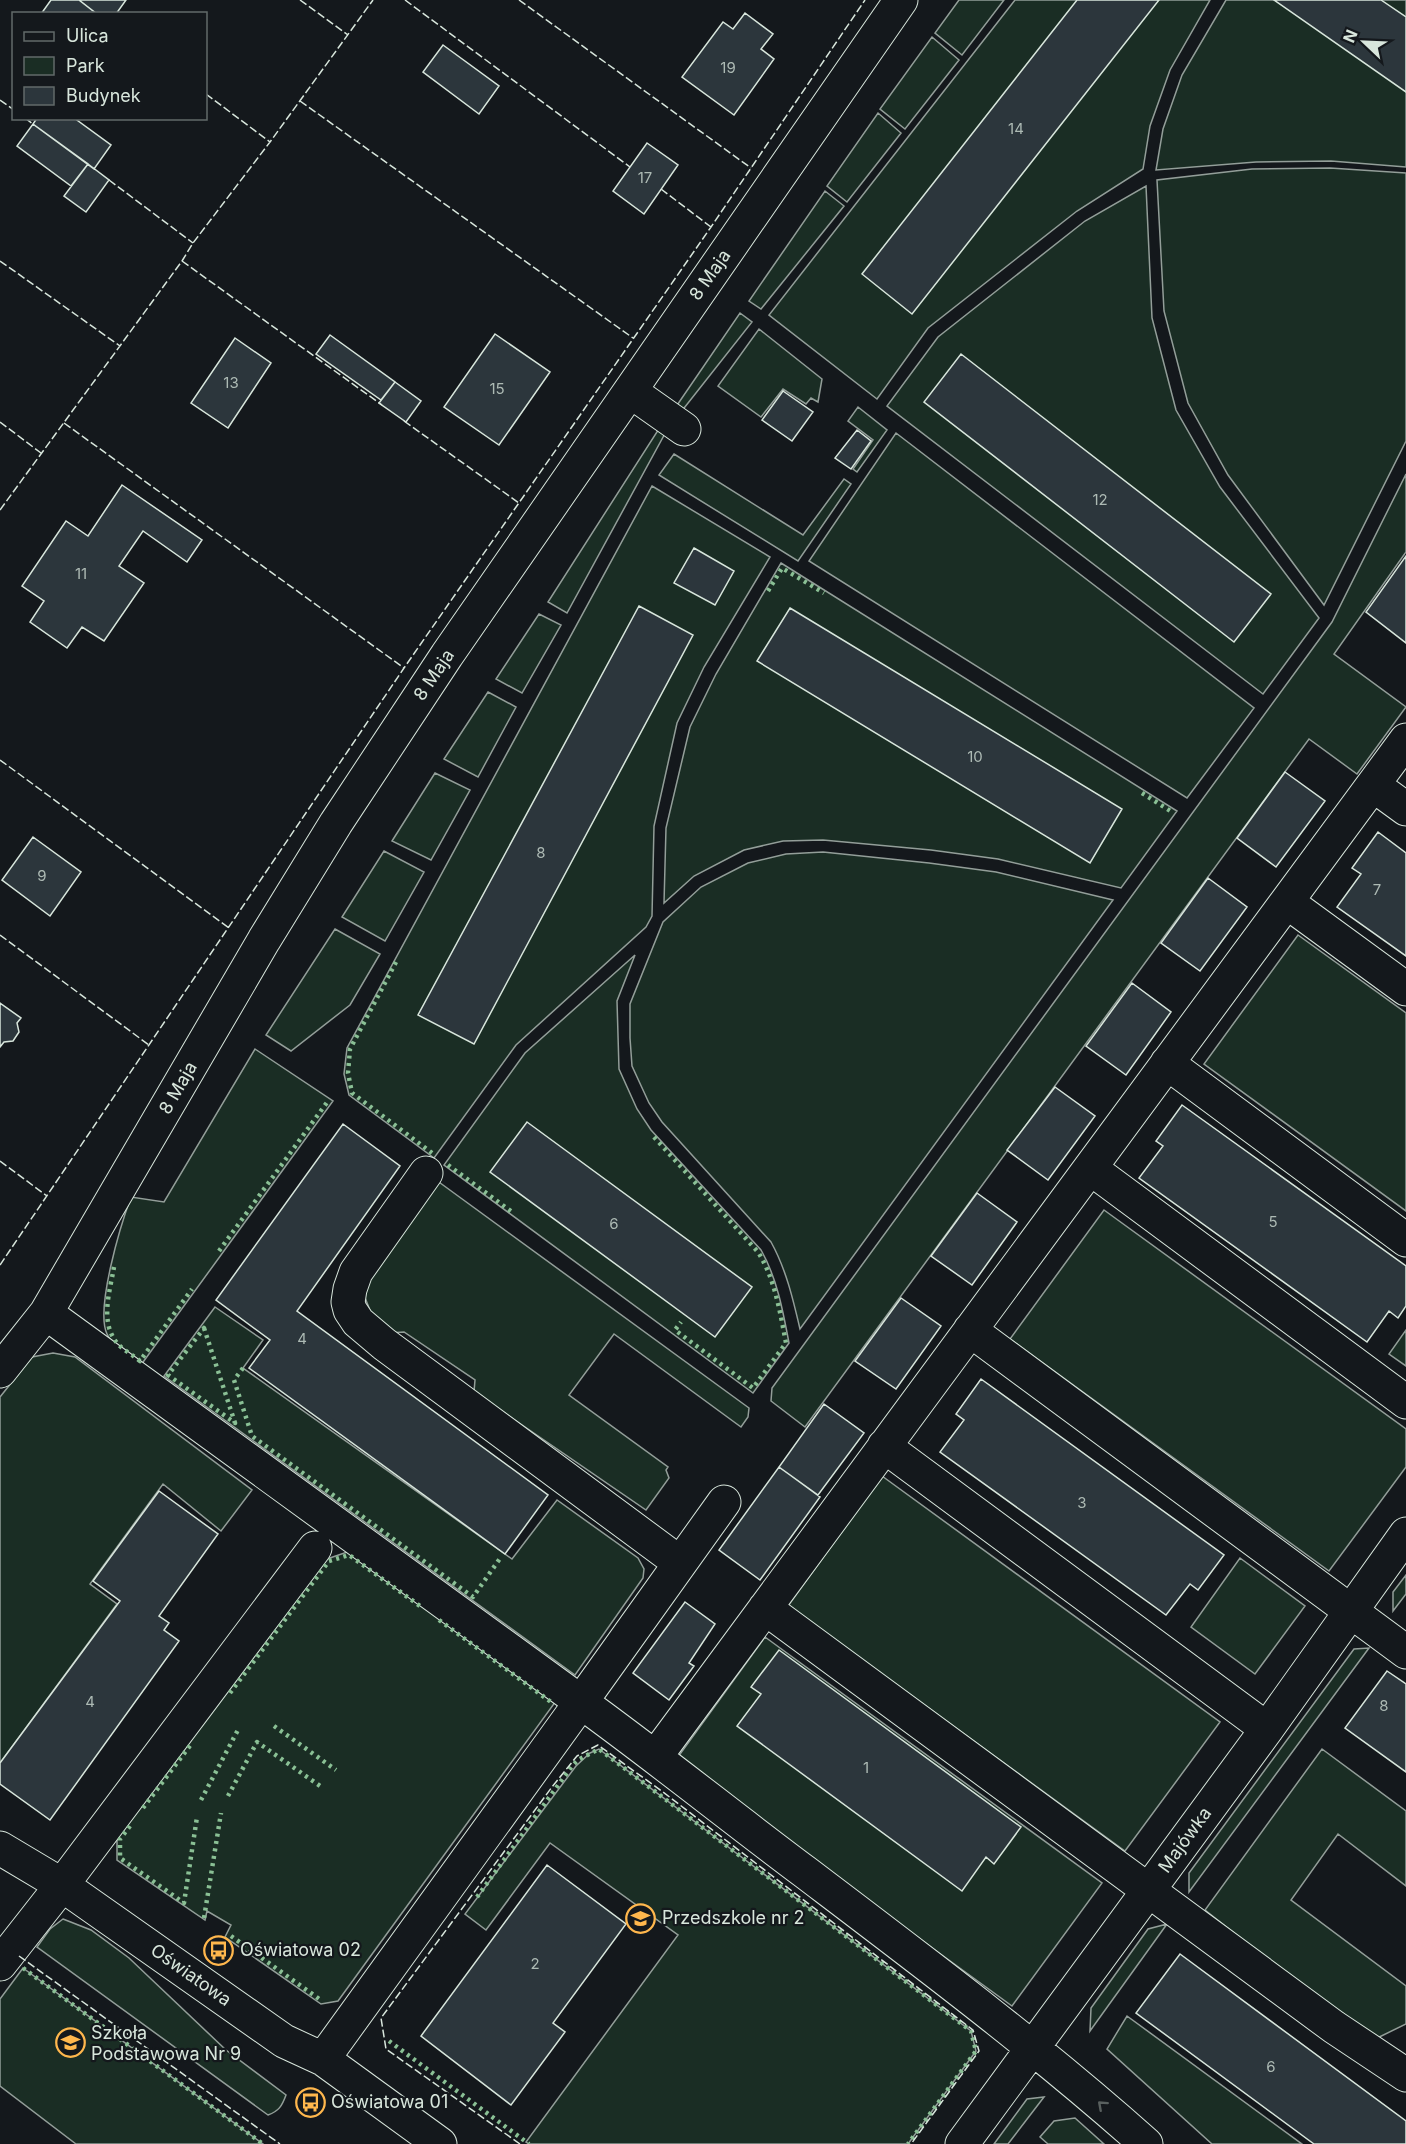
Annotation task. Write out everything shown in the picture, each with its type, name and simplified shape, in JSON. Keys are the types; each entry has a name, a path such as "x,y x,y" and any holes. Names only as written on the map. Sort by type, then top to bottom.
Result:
{"street":[{"name":"8 Maja","path":"0,1371 46,1313 264,940 336,823 447,655 901,0"},
{"path":"630,391 684,429"},
{"path":"656,1756 1406,741"},
{"path":"1373,785 1406,809"},
{"path":"1287,902 1406,989"},
{"path":"1167,1063 1406,1240"},
{"path":"1090,1168 1406,1402"},
{"path":"426,1173 356,1272 348,1302 350,1310 358,1322 384,1344 680,1563"},
{"path":"46,1313 656,1756 802,1871 938,1972 1082,2088 1146,2144"},
{"path":"970,1330 1406,1652"},
{"path":"884,1446 1267,1730"},
{"path":"323,2059 724,1502"},
{"name":"Majówka","path":"962,2144 1267,1730 1406,1534"},
{"path":"0,1964 315,1548"},
{"path":"765,1608 1148,1892 1334,2027 1406,2075"},
{"name":"Oświatowa","path":"0,1848 62,1885 284,2041 323,2059 440,2144"}],"green space":[{"path":"959,0 1004,0 962,55 935,33"},
{"path":"1015,0 1210,0 1170,70 1150,126 1143,169 1077,211 928,328 877,399 769,315"},
{"path":"1226,0 1406,0 1406,167 1331,161 1256,162 1156,170 1163,129 1182,75"},
{"path":"932,37 959,60 905,129 880,109"},
{"path":"878,113 901,133 847,202 827,186"},
{"path":"1330,168 1406,173 1406,441 1324,605 1228,475 1188,403 1164,311 1157,180 1252,169"},
{"path":"1146,186 1152,318 1176,410 1220,487 1319,618 1263,694 887,406 938,337 1085,221"},
{"path":"825,191 844,206 761,309 749,301"},
{"path":"740,313 752,322 677,417 671,414"},
{"path":"759,329 822,379 818,402 811,398 806,404 783,389 761,417 718,386"},
{"path":"858,407 887,430 857,472 853,469 873,440 848,421"},
{"path":"662,424 668,428 567,613 548,602"},
{"path":"896,433 1254,708 1187,798 809,561"},
{"path":"674,454 803,535 844,479 851,484 798,561 659,475"},
{"path":"1406,474 1406,552 1334,654 1406,707 1357,774 1309,739 805,1427 771,1401 772,1388 1332,622"},
{"path":"652,486 770,557 704,667 677,723 654,826 652,916 646,927 516,1045 434,1158 349,1095 344,1074 347,1048"},
{"path":"781,563 1177,811 1121,888 998,859 823,840 783,841 744,850 694,876 664,903 666,828 690,727 716,674"},
{"path":"539,614 561,625 522,693 496,679"},
{"path":"488,692 516,707 478,777 444,759"},
{"path":"435,773 470,790 431,860 392,841"},
{"path":"384,851 424,872 385,941 342,917"},
{"path":"823,852 996,872 1113,900 800,1329 785,1273 771,1242 662,1122 649,1103 632,1066 630,1004 663,922 701,887 748,863 786,854"},
{"path":"335,929 380,954 350,1005 291,1051 266,1035"},
{"path":"1298,935 1406,1013 1406,1211 1204,1064"},
{"path":"635,955 617,1001 619,1069 637,1109 651,1130 761,1250 779,1295 789,1343 753,1393 444,1165 525,1053"},
{"path":"255,1049 333,1101 141,1365 114,1343 107,1334 104,1322 104,1306 111,1266 131,1197 164,1202"},
{"path":"432,1177 749,1408 748,1417 741,1427 614,1334 569,1395 668,1467 666,1470 669,1478 646,1510 474,1392 475,1380 404,1332 388,1333 373,1318 364,1295 371,1262"},
{"path":"1104,1210 1406,1429 1406,1467 1329,1571 1010,1339"},
{"path":"215,1307 263,1340 243,1368 512,1559 557,1500 638,1558 644,1569 643,1578 575,1675 164,1376"},
{"path":"1406,1330 1406,1366 1389,1354"},
{"path":"53,1353 75,1357 252,1490 221,1531 163,1484 90,1584 117,1604 0,1763 0,1397 32,1357"},
{"path":"882,1476 1220,1722 1125,1851 788,1606"},
{"path":"350,1551 556,1701 338,2001 321,2004 225,1937 231,1925 207,1911 205,1920 117,1860 117,1838 327,1559"},
{"path":"1240,1558 1305,1606 1255,1674 1191,1627"},
{"path":"1406,1575 1406,1594 1393,1611 1393,1592"},
{"path":"765,1637 1102,1883 1012,2006 675,1761"},
{"path":"1369,1648 1189,1892 1189,1873 1354,1649"},
{"name":"Przedszkole nr 2","path":"599,1749 971,2031 976,2051 908,2144 529,2144 526,2142 678,1935 550,1843 486,1930 465,1914 576,1766 590,1753"},
{"path":"1322,1749 1406,1811 1406,1886 1338,1834 1291,1900 1406,1986 1406,2024 1371,2041 1205,1910"},
{"path":"63,1919 91,1930 129,1958 226,2050 286,2095 280,2108 268,2115 37,1947 50,1929"},
{"path":"1167,1924 1090,2031 1091,2008 1148,1929"},
{"name":"Szkoła Podstawowa Nr 9","path":"23,1968 263,2144 76,2144 0,2086 0,1999"},
{"path":"1127,2016 1302,2144 1212,2144 1107,2049"},
{"path":"1044,2097 1008,2144 994,2144 1027,2099"},
{"path":"1075,2118 1104,2144 1048,2144 1040,2137 1054,2121"}],"building":[{"path":"51,0 79,0 94,12 42,12"},
{"path":"79,0 126,0 117,12 94,12"},
{"path":"1077,0 1159,0 912,314 862,274"},
{"path":"1274,0 1381,0 1406,17 1406,92"},
{"path":"745,13 773,34 761,49 774,59 734,115 682,77 723,22 733,29"},
{"path":"443,45 499,86 479,114 423,72"},
{"path":"36,120 77,120 111,145 94,169 33,124"},
{"path":"33,124 88,164 71,186 17,146"},
{"path":"647,143 678,165 644,214 613,191"},
{"path":"88,164 109,180 86,212 64,196"},
{"path":"495,334 550,372 499,445 444,407"},
{"path":"330,335 395,382 381,400 316,354"},
{"path":"235,338 271,363 228,428 191,403"},
{"path":"961,354 1271,594 1234,642 924,402"},
{"path":"395,382 421,401 406,422 379,403"},
{"path":"783,391 813,412 792,441 762,420"},
{"path":"857,430 871,441 851,469 835,458"},
{"path":"122,485 202,540 187,562 143,531 119,566 144,583 104,641 82,627 67,648 30,622 44,601 22,586 66,521 88,536"},
{"path":"694,548 734,571 715,605 674,583"},
{"path":"1406,556 1406,643 1366,612"},
{"path":"639,606 693,635 474,1044 418,1015"},
{"path":"790,608 1122,809 1090,863 757,661"},
{"path":"1285,772 1325,801 1276,867 1237,838"},
{"path":"1378,832 1406,853 1406,956 1337,907 1361,874 1352,868"},
{"path":"33,837 81,872 50,916 2,880"},
{"path":"1208,878 1247,907 1200,971 1161,943"},
{"path":"1132,983 1171,1012 1126,1075 1086,1046"},
{"path":"0,1003 21,1018 17,1023 19,1032 13,1041 4,1042 0,1047"},
{"path":"1055,1087 1095,1116 1048,1180 1007,1150"},
{"path":"1182,1105 1406,1266 1406,1306 1398,1318 1389,1311 1367,1342 1139,1178 1163,1146 1156,1141"},
{"path":"527,1122 752,1287 715,1337 490,1172"},
{"path":"343,1124 400,1166 297,1311 548,1495 505,1554 249,1368 270,1340 216,1300"},
{"path":"977,1193 1017,1222 972,1285 931,1256"},
{"path":"901,1298 941,1326 896,1389 855,1361"},
{"path":"981,1379 1224,1555 1198,1590 1190,1584 1166,1615 940,1452 964,1420 956,1414"},
{"path":"824,1404 864,1433 818,1495 779,1467"},
{"path":"779,1467 820,1497 760,1580 719,1550"},
{"path":"159,1491 218,1534 159,1616 169,1623 164,1630 179,1641 50,1820 0,1784 0,1763 120,1601 93,1581"},
{"path":"685,1602 715,1624 689,1663 694,1666 669,1700 633,1673"},
{"path":"779,1650 1021,1827 994,1864 986,1857 962,1891 737,1726 761,1694 751,1687"},
{"path":"1387,1671 1406,1684 1406,1772 1345,1728"},
{"path":"547,1865 626,1924 553,2023 565,2032 511,2105 421,2036"},
{"path":"1180,1954 1406,2121 1406,2144 1314,2144 1136,2013"}],"hedge":[{"path":"768,591 782,568 824,593"},
{"path":"1142,793 1172,812"},
{"path":"396,962 350,1049 348,1073 352,1093 432,1153"},
{"path":"219,1251 328,1101"},
{"path":"654,1137 758,1252 773,1284 786,1343 753,1388 675,1330 681,1322"},
{"path":"448,1165 512,1212"},
{"path":"114,1267 107,1307 109,1326 118,1344 140,1361 192,1289"},
{"path":"204,1328 235,1423 168,1375 204,1328"},
{"path":"243,1368 234,1380 252,1436 473,1597 501,1557"},
{"path":"230,1693 329,1561 349,1555 420,1606"},
{"path":"439,1620 551,1702"},
{"path":"274,1726 336,1770"},
{"path":"201,1800 239,1728"},
{"path":"228,1796 257,1742 323,1788"},
{"path":"143,1808 192,1743"},
{"path":"477,1897 572,1766 578,1760 599,1749 971,2031 976,2051 908,2144"},
{"path":"204,1918 221,1813"},
{"path":"130,1826 120,1839 120,1858 184,1903 197,1817"},
{"path":"231,1936 322,2001"},
{"path":"23,1968 263,2144"},
{"path":"389,2041 529,2144"}],"fence":[{"path":"300,0 348,35"},
{"path":"0,510 193,243 373,0"},
{"path":"405,0 630,167"},
{"path":"519,0 751,168"},
{"path":"0,1265 404,668 711,227 865,0"},
{"path":"207,95 270,142"},
{"path":"0,100 12,109"},
{"path":"300,101 633,338"},
{"path":"28,120 33,124"},
{"path":"109,180 193,243"},
{"path":"661,189 711,227"},
{"path":"0,261 120,346"},
{"path":"182,261 382,405"},
{"path":"404,421 519,503"},
{"path":"0,422 41,453"},
{"path":"64,423 404,668"},
{"path":"0,760 229,928"},
{"path":"0,935 149,1045"},
{"path":"0,1161 47,1196"},
{"path":"520,2144 386,2049 381,2018 552,1787 577,1756 598,1745 663,1792 973,2030 979,2051 911,2144"},
{"path":"19,1956 280,2144"}],"place":[{"name":"Przedszkole nr 2","path":"641,1918"},
{"name":"Oświatowa 02","path":"219,1950"},
{"name":"Szkoła Podstawowa Nr 9","path":"70,2043"},
{"name":"Oświatowa 01","path":"310,2102"}]}
